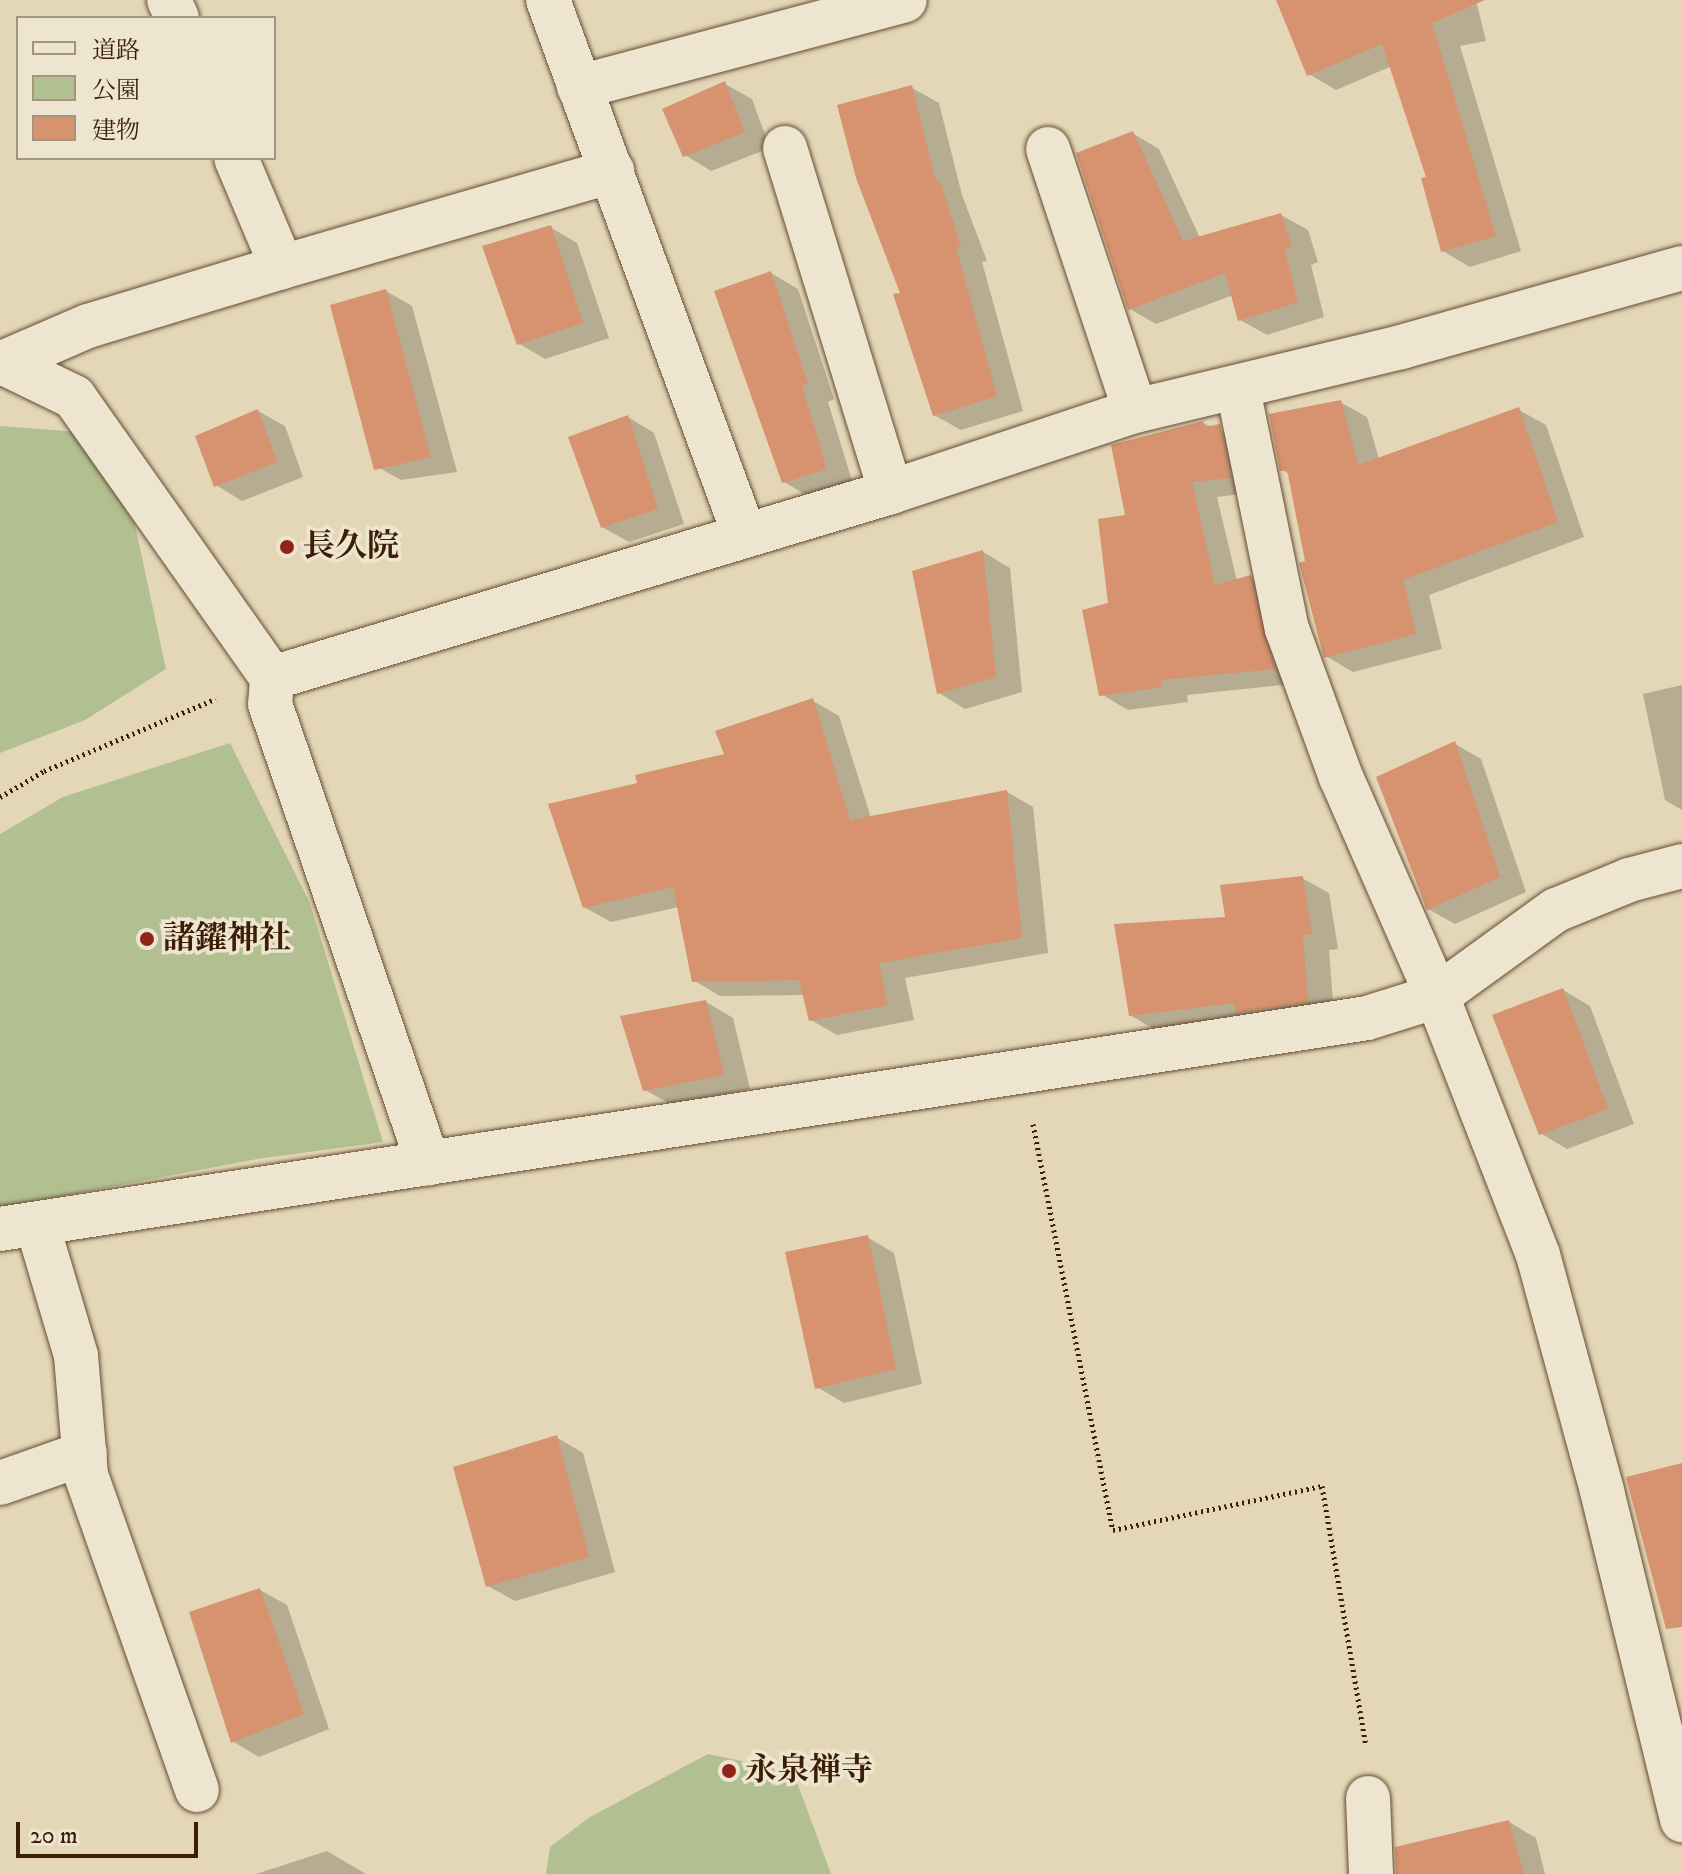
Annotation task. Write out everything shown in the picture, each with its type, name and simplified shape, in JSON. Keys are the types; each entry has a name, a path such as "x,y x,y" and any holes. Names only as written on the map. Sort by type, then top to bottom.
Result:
{"street":[{"path":"548,0 744,534"},
{"path":"579,87 908,1"},
{"path":"785,148 891,492"},
{"path":"1048,149 1135,411"},
{"path":"237,160 282,267"},
{"path":"2,364 88,326 612,171"},
{"path":"272,678 891,492 1135,411 1238,389 1682,268"},
{"path":"2,364 74,397 272,678 270,704 428,1164"},
{"path":"1238,389 1287,629 1341,777 1437,996 1538,1255 1602,1491 1682,1820"},
{"path":"197,1790 86,1475 76,1356 18,1226 1310,1029 1437,996 1556,910 1629,880 1682,866"},
{"path":"0,1483 85,1453"},
{"path":"1368,1798 1371,1874"}],"path":[{"path":"0,797 44,771 272,678"},
{"path":"1022,1071 1113,1530 1322,1486 1366,1727 1368,1798"}],"green space":[{"path":"0,426 78,432 135,525 166,669 85,720 0,753"},
{"name":"諸鑃神社","path":"230,743 310,903 383,1142 257,1159 0,1208 0,834 63,797"},
{"path":"708,1754 793,1772 831,1874 546,1874 550,1847 590,1817"}],"building":[{"path":"1276,0 1485,0 1432,23 1496,236 1441,252 1421,178 1426,177 1382,44 1307,76"},
{"path":"725,81 745,132 683,157 662,109"},
{"path":"912,85 936,182 940,181 961,246 956,247 997,396 933,416 893,294 900,293 856,178 837,105"},
{"path":"1133,131 1183,241 1281,213 1292,247 1285,250 1298,302 1238,321 1225,273 1128,310 1076,153"},
{"path":"551,225 583,323 517,345 482,246"},
{"path":"771,271 808,384 802,386 827,469 782,483 714,291"},
{"path":"386,289 431,457 374,470 330,305"},
{"path":"1341,400 1358,465 1519,407 1558,522 1403,580 1416,634 1324,658 1299,563 1305,561 1287,470 1280,471 1269,414"},
{"path":"258,409 277,462 214,487 195,436"},
{"path":"628,415 658,509 601,528 568,437"},
{"path":"1203,421 1204,427 1220,424 1231,478 1192,482 1215,585 1251,575 1275,669 1161,680 1162,687 1099,696 1082,610 1108,603 1098,519 1125,515 1111,445"},
{"path":"983,550 996,677 937,694 912,571"},
{"path":"813,698 850,820 1007,790 1022,938 879,963 888,1005 809,1021 799,980 692,982 673,887 583,908 548,804 637,783 635,775 724,754 715,731"},
{"path":"1455,741 1500,877 1427,910 1376,777"},
{"path":"1303,876 1312,934 1303,935 1308,1002 1235,1013 1234,1003 1129,1016 1114,924 1225,917 1220,885"},
{"path":"1563,988 1608,1109 1539,1135 1492,1015"},
{"path":"706,1000 724,1075 643,1091 620,1016"},
{"path":"868,1235 896,1369 815,1389 785,1252"},
{"path":"557,1435 589,1557 486,1587 453,1467"},
{"path":"1682,1463 1682,1627 1666,1629 1626,1477"},
{"path":"260,1588 304,1714 231,1743 189,1612"},
{"path":"1509,1820 1524,1874 1396,1874 1395,1847"}],"place":[{"name":"長久院","path":"287,547"},
{"name":"諸鑃神社","path":"147,939"},
{"name":"永泉禅寺","path":"729,1771"}]}
